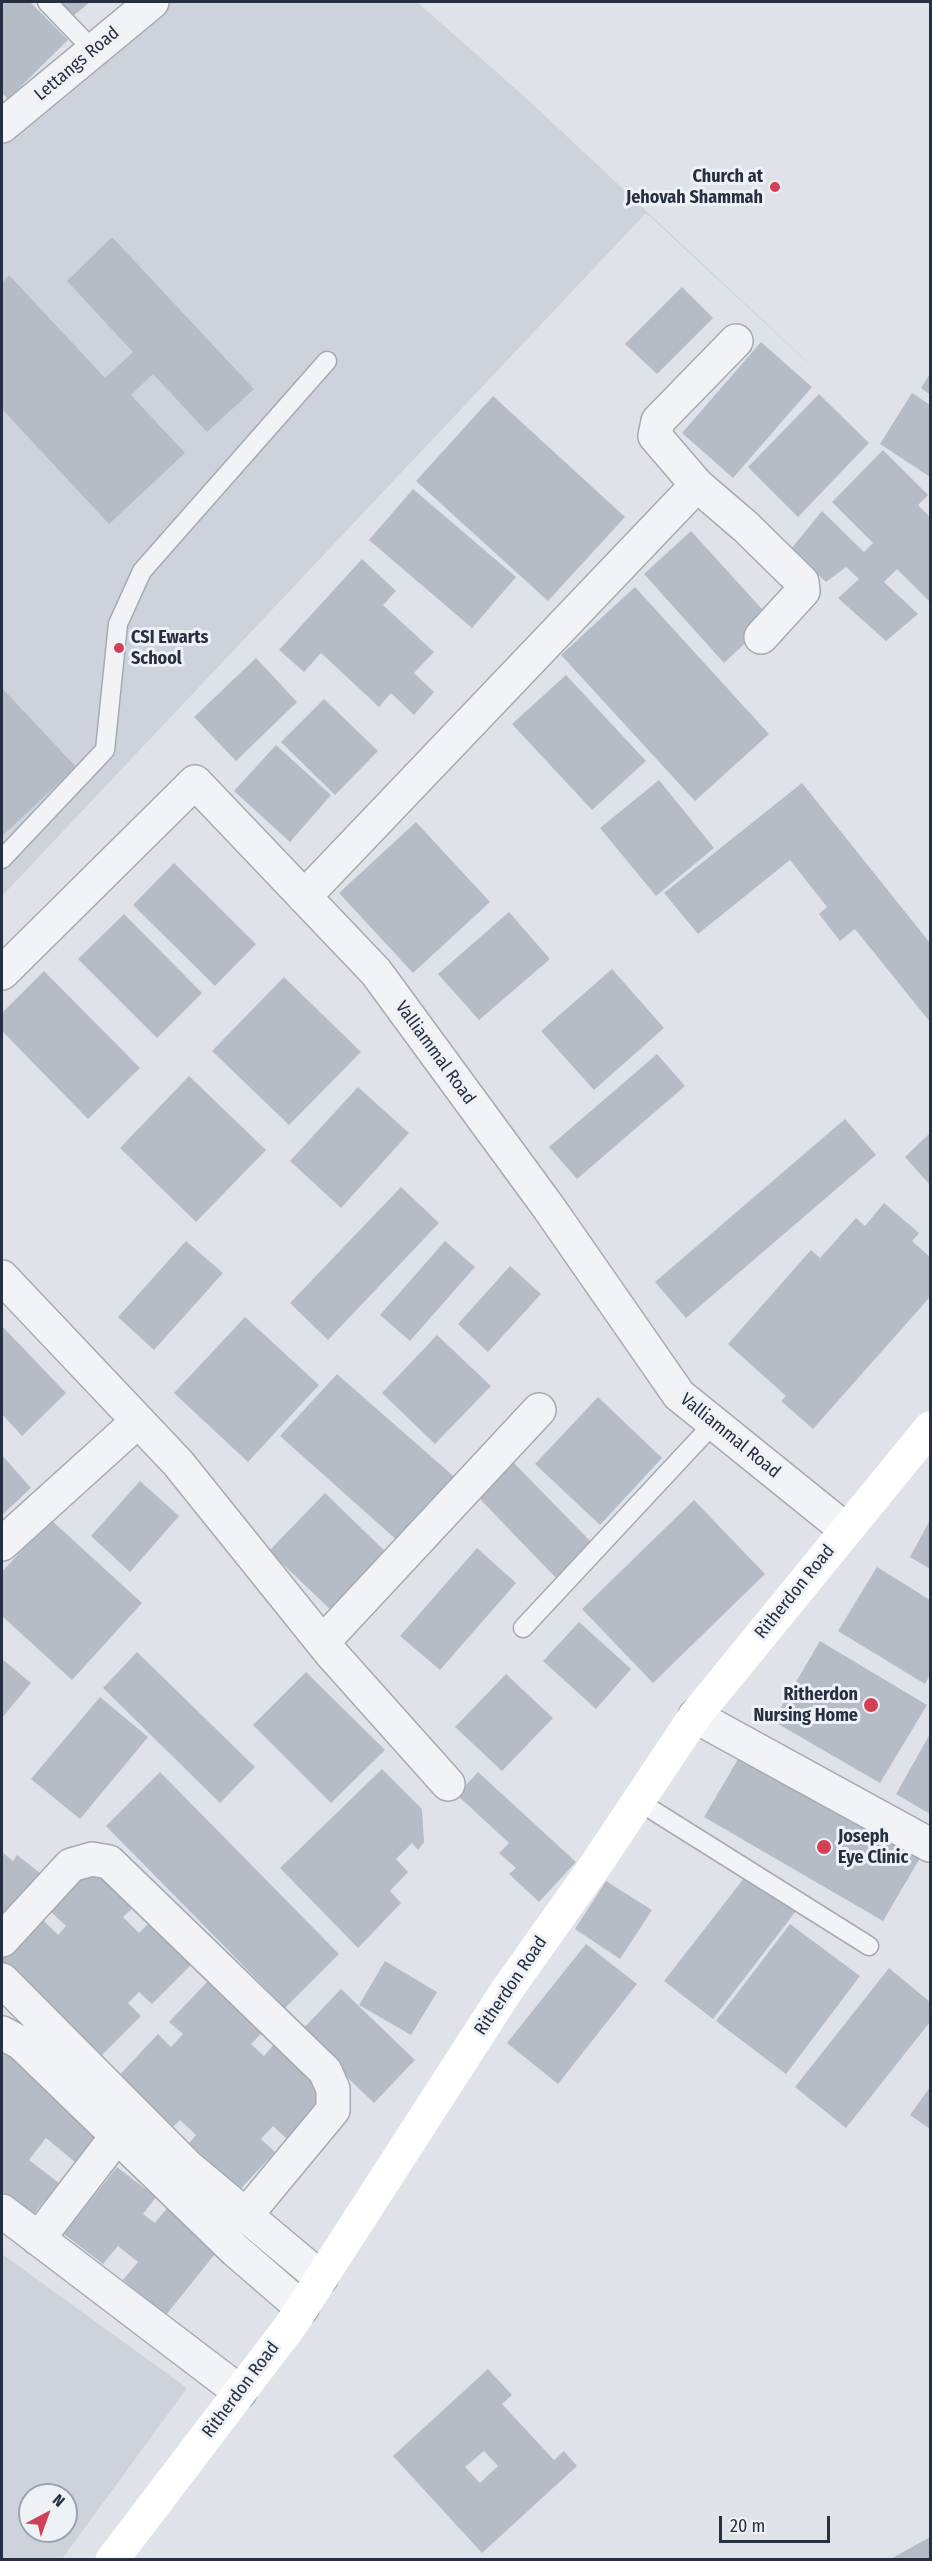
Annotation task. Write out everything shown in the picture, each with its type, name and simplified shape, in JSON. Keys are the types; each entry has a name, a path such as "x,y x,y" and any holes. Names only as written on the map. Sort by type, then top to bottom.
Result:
{"main road":[{"name":"Ritherdon Road","path":"112,2559 302,2308 507,1990 695,1716 845,1529 930,1428"}],"street":[{"name":"Lettangs Road","path":"2,125 152,2"},
{"path":"736,341 658,422 656,428 658,443 697,485 799,577 804,586 803,591 761,638"},
{"path":"304,897 697,485"},
{"name":"Valliammal Road","path":"2,973 195,782 376,972 549,1208 679,1395 845,1529"},
{"path":"2,1277 178,1463 323,1642 448,1784"},
{"path":"323,1642 539,1410"},
{"path":"2,1544 138,1421"},
{"path":"695,1716 930,1845"},
{"path":"2,1940 71,1865 92,1858 109,1862 325,2071 333,2090 333,2110 246,2215"},
{"path":"2,1980 187,2166 321,2278"},
{"path":"2,2033 21,2043 235,2250 302,2308"},
{"path":"38,2239 117,2136"},
{"path":"2,2211 240,2392"}],"lane":[{"path":"47,2 93,50"},
{"path":"2,859 105,750 118,624 141,571 327,361"},
{"path":"523,1628 714,1423"},
{"path":"638,1801 870,1946"}],"shaded area":[{"name":"CSI Ewarts School","path":"162,2 417,2 526,98 848,400 646,213 2,896 2,144"},
{"path":"2,2254 187,2388 78,2537 78,2483 18,2483 18,2543 74,2543 62,2559 2,2559"}],"building":[{"path":"2,2 30,2 68,40 8,99 2,93"},
{"path":"60,2 90,2 73,16"},
{"path":"112,237 254,389 207,432 153,374 131,395 185,453 109,524 2,409 2,283 9,275 105,378 133,352 67,281"},
{"path":"682,287 713,318 657,374 625,344"},
{"path":"761,342 812,387 733,478 682,433"},
{"path":"930,374 930,395 921,388"},
{"path":"912,393 930,405 930,477 880,444"},
{"path":"819,394 869,443 798,517 748,467"},
{"path":"493,396 625,517 548,601 416,481"},
{"path":"883,450 928,495 918,505 930,517 930,602 897,569 884,582 918,614 886,641 838,598 859,579 846,567 826,582 791,549 822,511 864,552 873,543 832,502"},
{"path":"413,489 516,577 472,628 369,540"},
{"path":"691,531 771,619 724,663 644,574"},
{"path":"362,559 396,591 383,605 434,652 414,673 434,692 414,715 391,693 379,707 321,653 304,672 279,650"},
{"path":"635,587 769,734 695,801 561,655"},
{"path":"256,658 297,702 236,761 194,717"},
{"path":"566,675 646,761 592,810 512,724"},
{"path":"2,688 76,767 2,836"},
{"path":"324,699 378,751 335,795 281,742"},
{"path":"276,745 331,795 290,842 234,791"},
{"path":"659,780 714,848 656,896 600,828"},
{"path":"802,783 930,943 930,1022 855,929 840,941 819,914 827,907 790,860 698,934 664,893"},
{"path":"416,822 490,902 413,973 339,893"},
{"path":"174,863 256,944 215,986 133,905"},
{"path":"509,912 550,959 479,1020 438,974"},
{"path":"124,914 202,993 157,1038 78,959"},
{"path":"612,969 664,1028 594,1090 541,1031"},
{"path":"44,971 140,1068 88,1119 2,1031 2,1013"},
{"path":"284,977 361,1052 289,1125 212,1051"},
{"path":"657,1054 685,1086 577,1179 549,1147"},
{"path":"189,1076 266,1150 196,1222 120,1148"},
{"path":"358,1087 409,1133 341,1208 290,1161"},
{"path":"845,1119 876,1155 686,1318 655,1282"},
{"path":"930,1133 930,1185 905,1157"},
{"path":"401,1187 439,1223 328,1340 290,1303"},
{"path":"884,1203 919,1233 912,1241 930,1257 930,1297 813,1429 781,1401 786,1396 728,1344 811,1250 820,1258 856,1218 865,1226"},
{"path":"186,1241 223,1273 154,1350 118,1317"},
{"path":"445,1241 475,1267 410,1341 380,1315"},
{"path":"510,1266 541,1294 488,1352 458,1324"},
{"path":"245,1317 319,1385 248,1462 174,1393"},
{"path":"2,1326 66,1393 22,1436 2,1414"},
{"path":"437,1335 491,1386 435,1444 382,1393"},
{"path":"337,1374 459,1481 399,1542 280,1436"},
{"path":"598,1397 662,1458 600,1525 535,1464"},
{"path":"2,1455 31,1488 2,1515"},
{"path":"513,1462 593,1544 557,1579 478,1497"},
{"path":"140,1481 179,1516 130,1572 91,1536"},
{"path":"325,1493 390,1556 335,1614 269,1551"},
{"path":"694,1500 765,1574 653,1683 582,1609"},
{"path":"50,1519 142,1603 72,1680 2,1616 2,1572"},
{"path":"930,1520 930,1569 910,1557"},
{"path":"477,1548 516,1583 440,1670 400,1636"},
{"path":"877,1567 930,1600 930,1675 925,1684 838,1631"},
{"path":"579,1622 631,1669 596,1709 543,1661"},
{"path":"820,1641 927,1705 880,1783 773,1721"},
{"path":"137,1652 255,1767 220,1803 103,1688"},
{"path":"2,1659 31,1683 2,1718"},
{"path":"306,1672 385,1750 331,1803 253,1725"},
{"path":"506,1674 553,1718 502,1771 455,1727"},
{"path":"100,1697 148,1737 80,1819 31,1779"},
{"path":"930,1734 930,1814 896,1794"},
{"path":"744,1749 923,1853 883,1921 704,1817"},
{"path":"382,1769 422,1809 424,1842 418,1850 412,1843 396,1859 408,1872 390,1891 401,1903 358,1948 280,1868"},
{"path":"160,1772 339,1954 285,2008 106,1826"},
{"path":"478,1772 576,1862 539,1902 509,1874 516,1868 499,1853 509,1843 457,1795"},
{"path":"2,1852 13,1861 17,1855 44,1876 2,1929"},
{"path":"90,1866 133,1908 123,1917 139,1933 149,1923 191,1965 152,2004 139,1992 128,2003 141,2016 98,2059 2,1964 2,1956 40,1917 58,1935 66,1926 48,1909"},
{"path":"748,1873 796,1911 713,2019 664,1981"},
{"path":"606,1881 652,1910 620,1959 575,1929"},
{"path":"790,1924 860,1976 786,2074 716,2021"},
{"path":"586,1944 637,1984 558,2084 507,2043"},
{"path":"385,1961 437,1992 411,2035 359,2005"},
{"path":"889,1968 930,2002 930,2022 846,2128 795,2087"},
{"path":"209,1980 264,2031 251,2044 264,2056 275,2043 330,2094 287,2139 273,2126 261,2139 275,2152 234,2196 184,2149 196,2135 180,2120 167,2133 113,2082 158,2034 171,2047 183,2034 169,2022"},
{"path":"341,1989 415,2060 374,2103 300,2032"},
{"path":"2,2047 103,2128 75,2162 46,2138 29,2160 59,2183 32,2216 2,2192"},
{"path":"930,2087 930,2129 910,2115"},
{"path":"117,2167 156,2197 143,2214 155,2223 168,2207 219,2249 166,2315 123,2280 138,2262 118,2246 103,2264 64,2234"},
{"path":"488,2369 512,2395 502,2404 554,2460 564,2451 577,2466 482,2553 393,2456","holes":["484,2451 498,2466 480,2483 465,2467"]},
{"path":"930,2537 930,2560 889,2560"}],"place":[{"name":"Church at Jehovah Shammah","path":"775,187"},
{"name":"CSI Ewarts School","path":"119,648"},
{"name":"Ritherdon Nursing Home","path":"871,1705"},
{"name":"Joseph Eye Clinic","path":"824,1847"}]}
